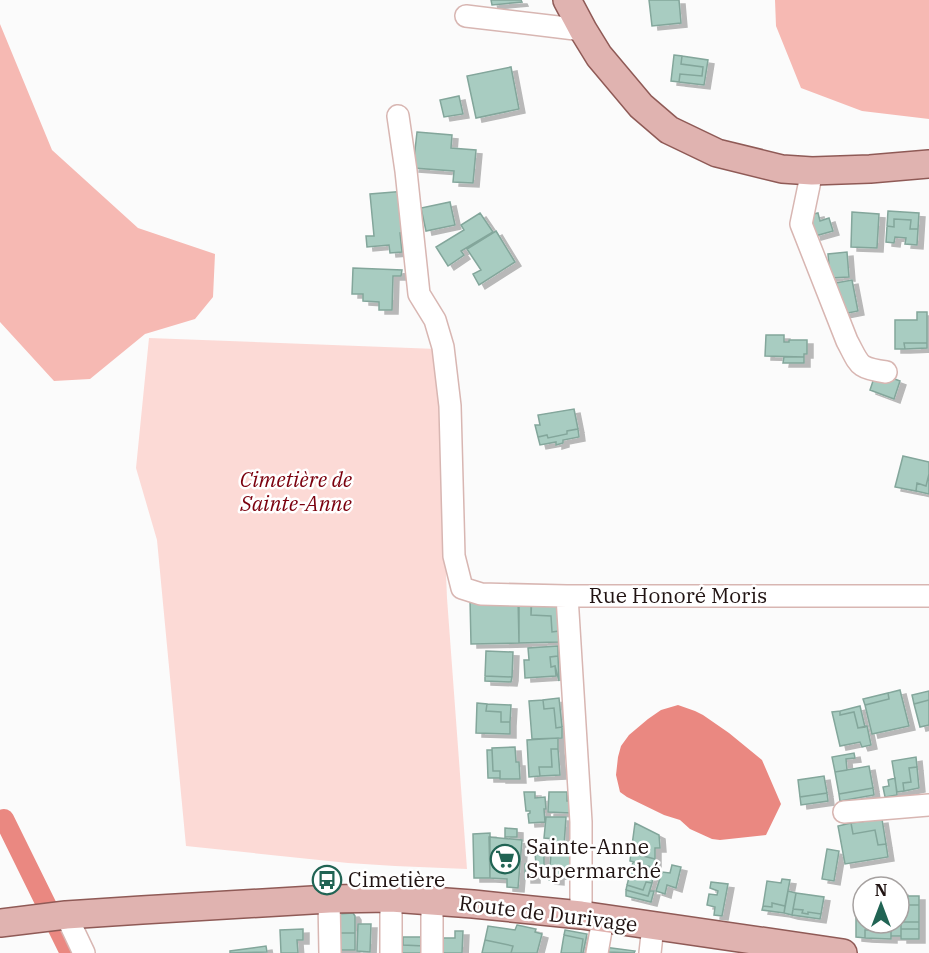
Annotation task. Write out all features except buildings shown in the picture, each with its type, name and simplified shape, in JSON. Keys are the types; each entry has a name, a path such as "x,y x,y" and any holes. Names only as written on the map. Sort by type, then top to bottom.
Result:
{"main road":[{"path":"567,0 599,56 641,106 669,130 717,153 782,169 812,171 929,164"},
{"name":"Route de Durivage","path":"0,923 54,917 329,899 391,898 592,917 843,953"}],"street":[{"path":"466,16 583,30"},
{"path":"398,116 420,294 435,320 443,346 450,406 454,556 462,588 481,594 567,596"},
{"path":"812,171 801,224 847,341 856,358 862,367 886,372"},
{"name":"Rue Honoré Moris","path":"597,953 580,822 567,596 929,596"},
{"path":"844,812 929,805"},
{"path":"391,898 391,953"},
{"path":"329,899 330,953"},
{"path":"432,901 432,953"},
{"path":"54,917 84,953"},
{"path":"650,953 653,926"}],"green space":[{"name":"Cimetière de Sainte-Anne","path":"149,338 437,349 447,598 467,869 348,863 186,846 157,540 136,468"}],"shaded area":[{"path":"775,0 929,0 929,119 862,111 801,88 776,26"},
{"path":"0,24 52,150 138,228 215,254 213,297 195,319 145,334 90,379 54,381 0,322"},
{"path":"678,705 703,715 762,760 781,804 766,835 712,839 690,829 680,820 664,815 620,792 616,775 621,746 629,735 648,719 661,710"}],"waterway":[{"path":"4,819 70,953"}],"place":[{"name":"Sainte-Anne Supermarché","path":"505,859"},
{"name":"Cimetière","path":"327,880"}]}
